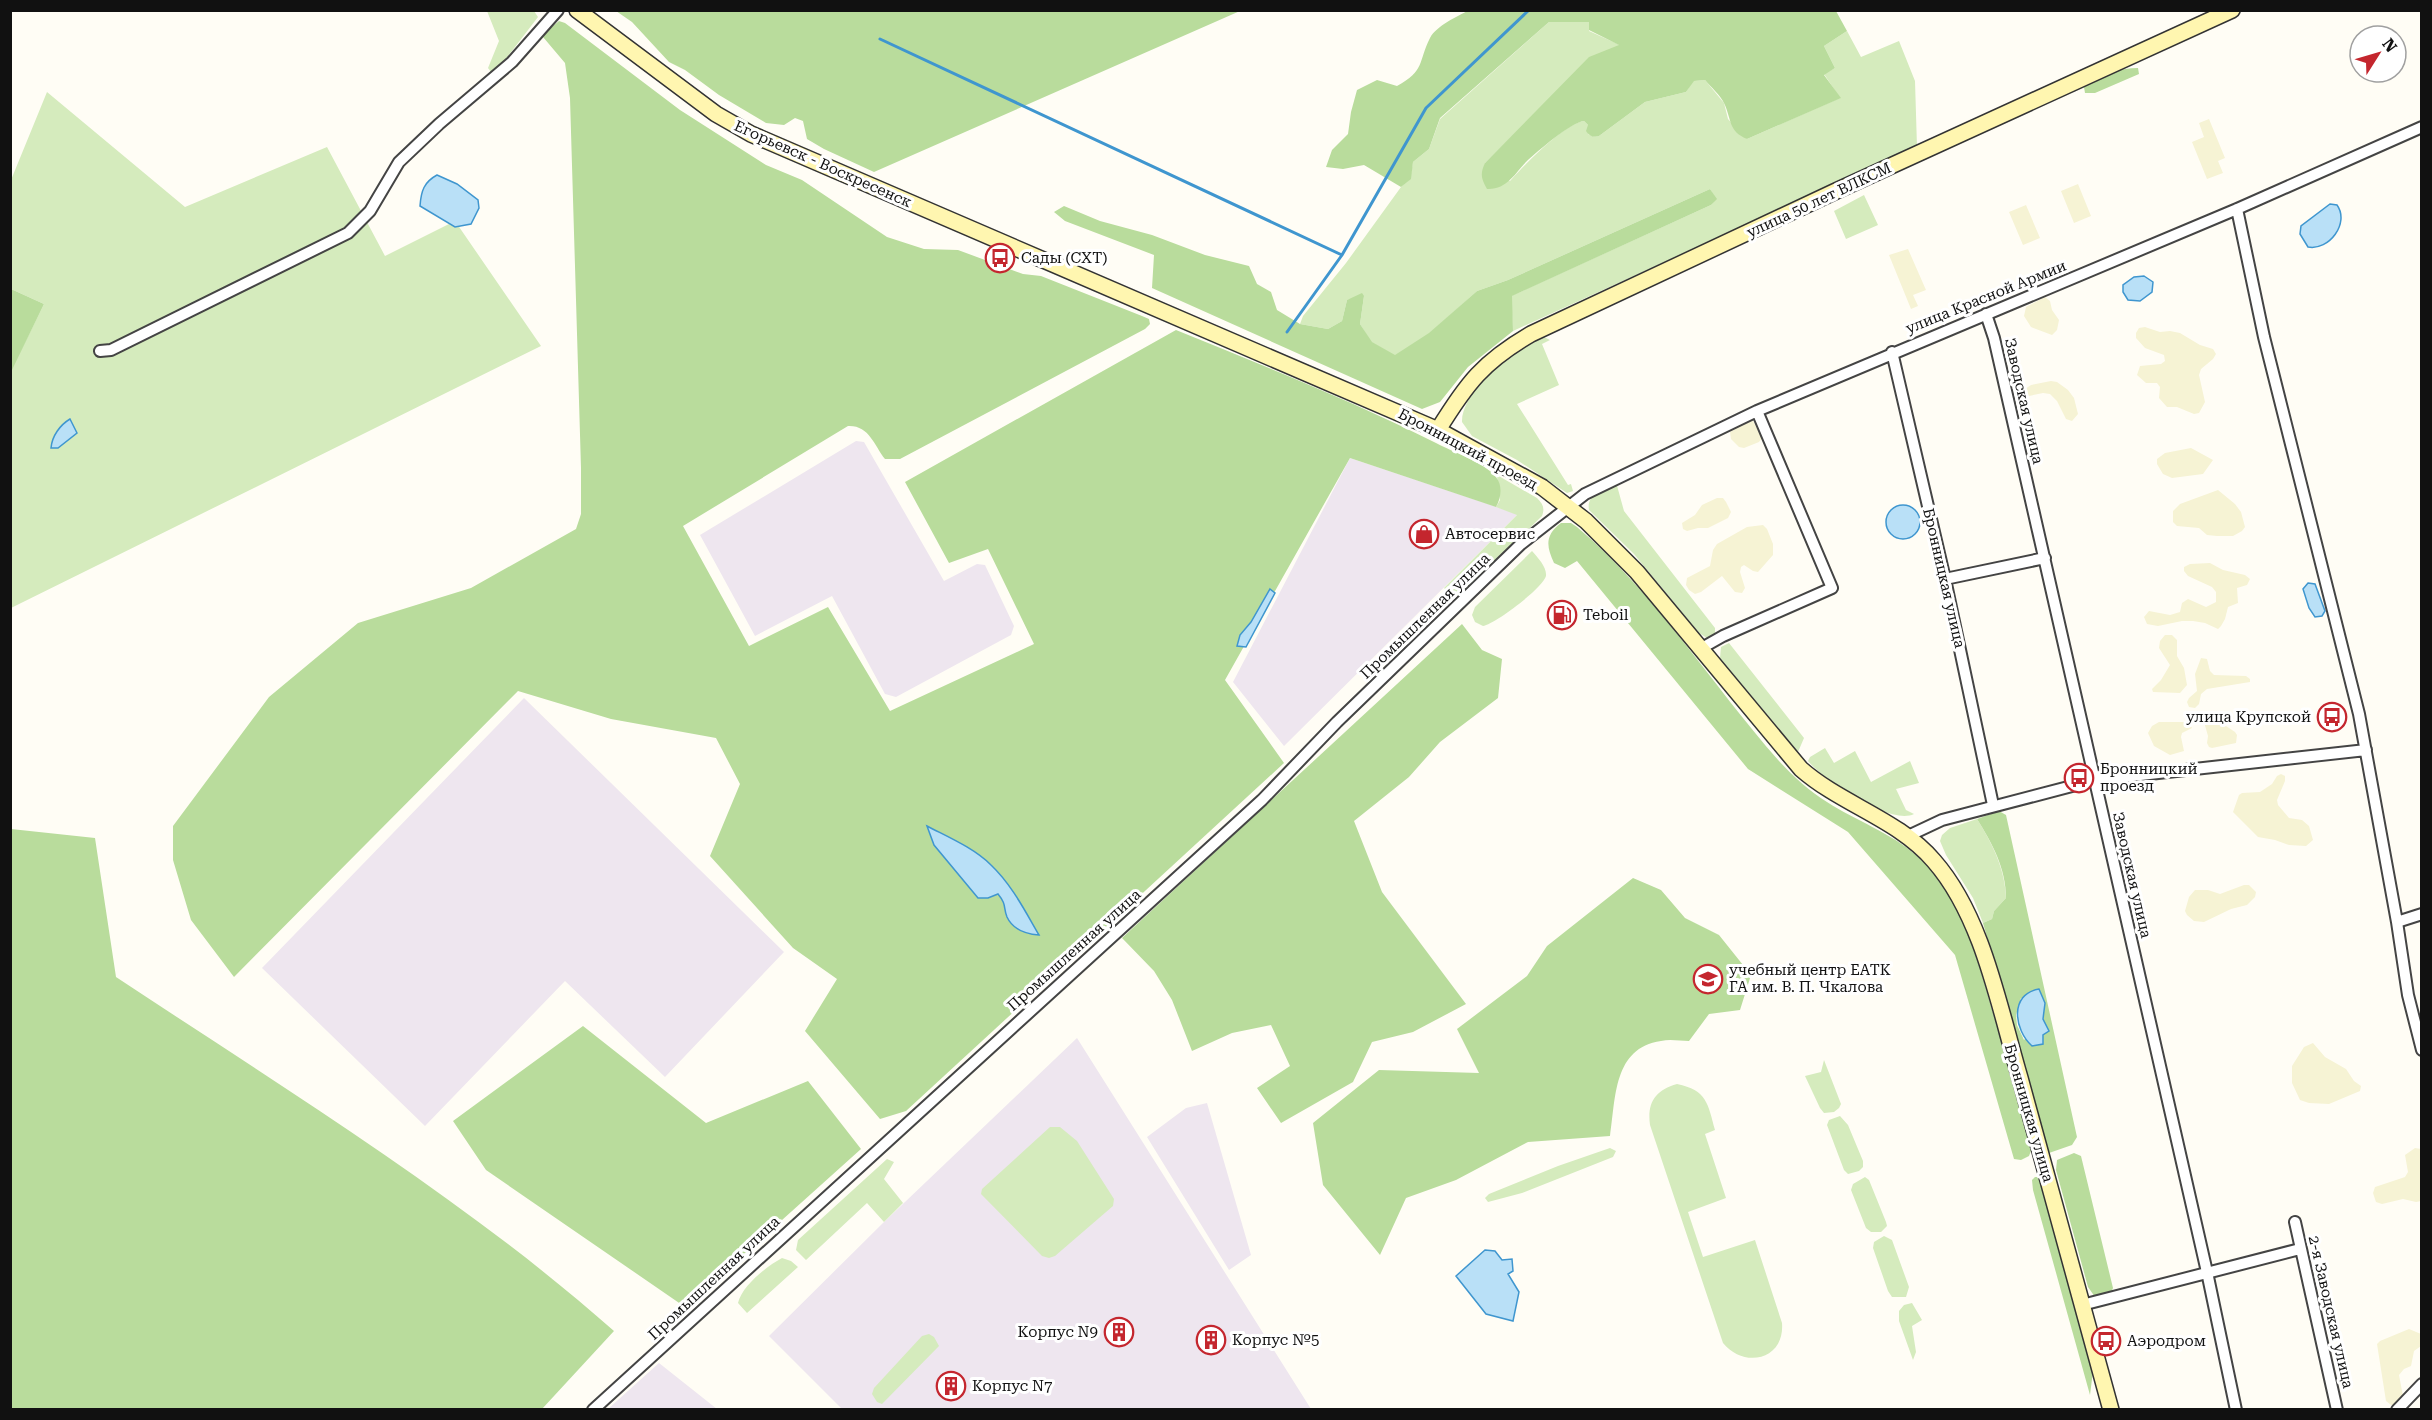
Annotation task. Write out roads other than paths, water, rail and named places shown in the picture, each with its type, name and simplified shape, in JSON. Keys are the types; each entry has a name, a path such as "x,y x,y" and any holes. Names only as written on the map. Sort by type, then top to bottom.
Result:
{"main road":[{"name":"Егорьевск - Воскресенск","path":"577,10 717,114 751,134 1025,253"},
{"name":"улица 50 лет ВЛКСМ","path":"1438,430 1474,376 1510,346 1531,334 1836,191 2232,10"},
{"name":"Бронницкий проезд","path":"1025,253 1322,378 1438,430 1512,468 1542,487 1593,527 1637,572 1801,769 1840,798 1908,836"},
{"name":"Бронницкая улица","path":"1908,836 1923,849 1949,880 1974,926 2036,1133 2111,1410"}],"street":[{"path":"100,351 111,350 348,233 370,211 399,162 439,124 512,62 558,10"},
{"name":"улица Красной Армии","path":"1568,507 1604,484 1757,411 1892,352 2237,209 2421,127"},
{"path":"2237,209 2264,337 2366,750 2408,995 2421,1050"},
{"name":"Заводская улица","path":"1986,314 1994,338 2045,558 2207,1272 2236,1410"},
{"name":"Бронницкая улица","path":"1892,352 1945,579 1994,805"},
{"path":"1700,649 1723,636 1832,588 1757,411"},
{"name":"Промышленная улица","path":"593,1410 1262,800 1337,722 1521,544 1568,507"},
{"path":"1945,579 2045,558"},
{"path":"1908,836 1942,820 2095,780 2366,750"},
{"path":"2397,922 2421,914"},
{"name":"2-я Заводская улица","path":"2295,1222 2337,1410"},
{"path":"2082,1305 2300,1250"},
{"path":"2397,1410 2421,1384"}],"water":[{"path":"437,175 457,184 478,200 479,208 471,224 455,227 420,206 424,188"},
{"path":"2330,204 2337,205 2340,212 2339,227 2330,240 2323,245 2308,247 2300,234 2301,226"},
{"path":"2144,276 2153,282 2152,292 2140,301 2128,300 2123,292 2123,285 2134,277"},
{"path":"70,419 77,433 58,448 51,448 57,431"},
{"path":"1903,505 1915,510 1920,522 1915,534 1903,539 1891,534 1886,522 1891,510"},
{"path":"2308,583 2315,584 2325,611 2322,616 2315,617 2309,608 2303,589"},
{"path":"1270,589 1275,593 1246,647 1237,646 1240,635 1251,622"},
{"path":"927,826 969,848 991,865 1012,890 1039,935 1025,932 1013,925 1007,917 1004,903 998,894 988,898 978,898 934,845"},
{"path":"2039,989 2045,1003 2043,1019 2049,1031 2043,1035 2043,1044 2032,1046 2021,1031 2018,1013 2023,998 2029,992"},
{"path":"1485,1250 1495,1251 1502,1260 1512,1259 1513,1271 1508,1274 1519,1292 1513,1321 1486,1314 1456,1276"}],"waterway":[{"path":"1287,332 1342,255 1426,108 1529,10"},
{"path":"880,39 1342,255"}],"place":[{"name":"Сады (СХТ)","path":"1000,258"},
{"name":"Автосервис","path":"1424,534"},
{"name":"Teboil","path":"1562,615"},
{"name":"улица Крупской","path":"2332,717"},
{"name":"Бронницкий проезд","path":"2079,778"},
{"name":"учебный центр ЕАТК ГА им. В. П. Чкалова","path":"1708,979"},
{"name":"Корпус N9","path":"1119,1332"},
{"name":"Корпус №5","path":"1211,1340"},
{"name":"Аэродром","path":"2106,1341"},
{"name":"Корпус N7","path":"951,1386"}]}
